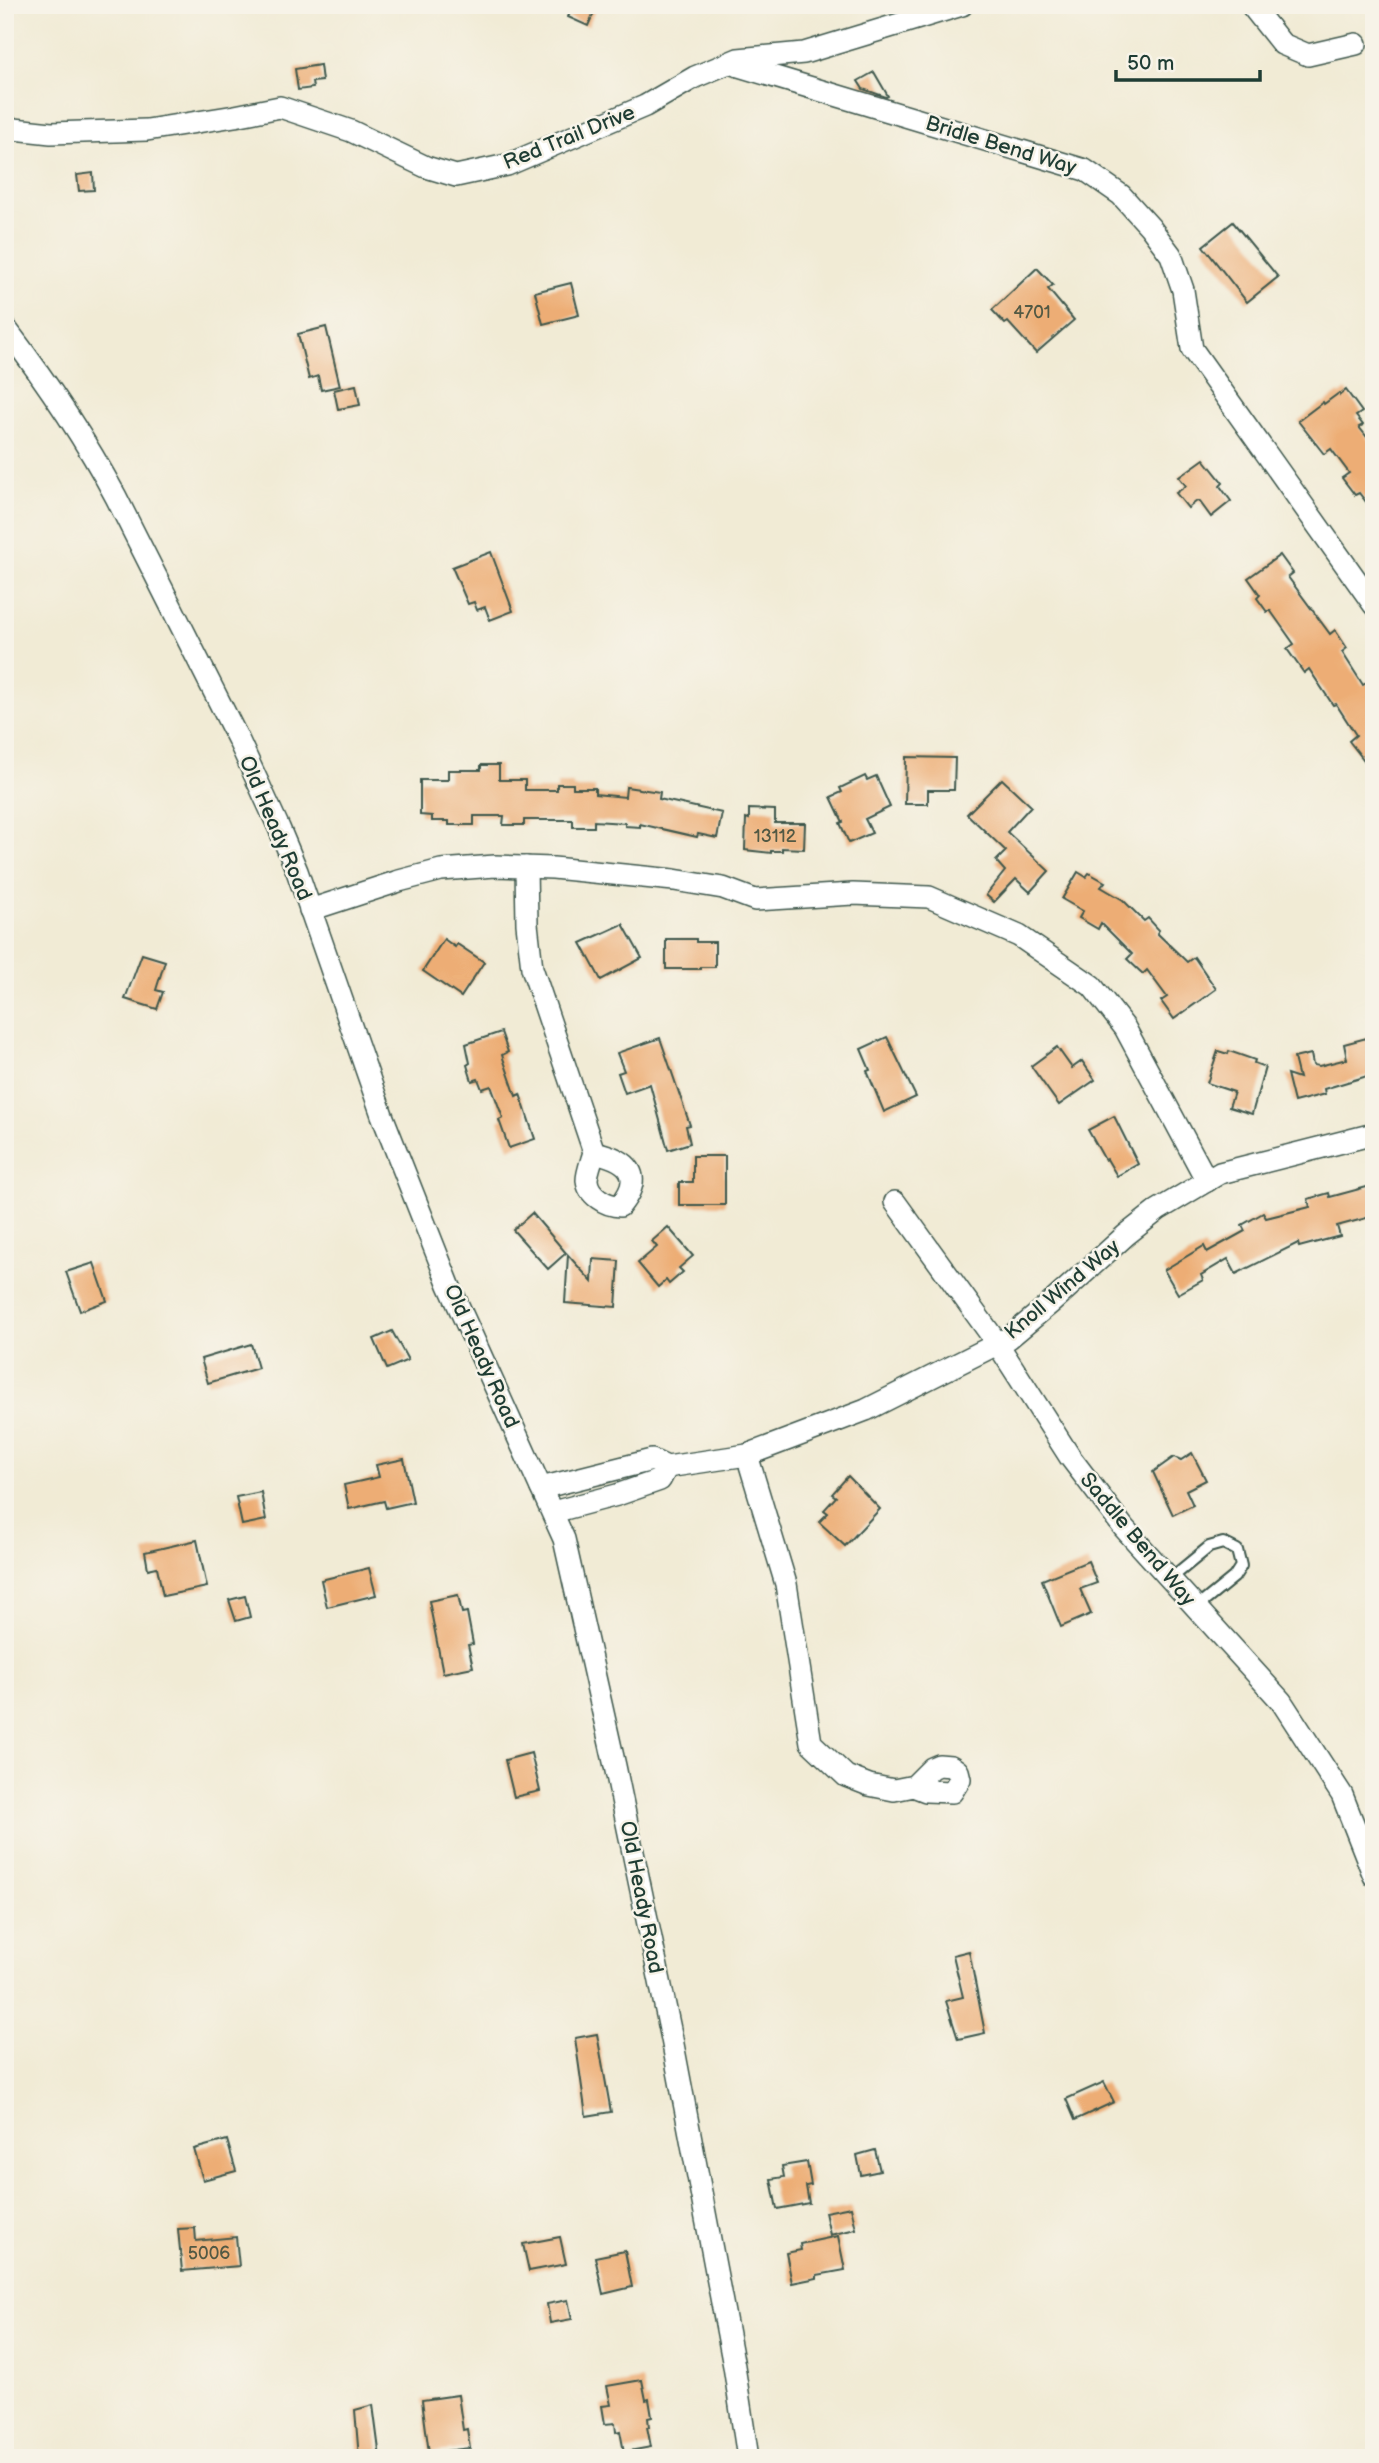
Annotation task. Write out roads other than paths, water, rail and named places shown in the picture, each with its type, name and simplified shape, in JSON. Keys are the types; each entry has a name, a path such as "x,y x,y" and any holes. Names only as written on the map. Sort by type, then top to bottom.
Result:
{"street":[{"name":"Red Trail Drive","path":"5,128 51,133 135,131 280,107 351,131 426,167 456,176 507,165 645,106 695,77 738,59 804,53 962,5"},
{"path":"1251,5 1282,44 1308,55 1356,44"},
{"name":"Bridle Bend Way","path":"728,63 1085,170 1121,195 1171,255 1183,290 1192,349 1374,605"},
{"name":"Old Heady Road","path":"5,327 48,386 96,460 243,749 279,828 382,1115 449,1285 564,1539 672,2039 734,2366 748,2458"},
{"path":"310,910 441,870 495,866 674,880 723,888 755,900 853,894 929,897 1019,936 1092,986 1125,1028 1207,1181"},
{"path":"526,867 527,924 532,968 594,1152"},
{"name":"Knoll Wind Way","path":"541,1488 652,1460 667,1467 747,1455 866,1410 1009,1338 1158,1210 1220,1173 1374,1134"},
{"name":"Saddle Bend Way","path":"895,1202 997,1343 1070,1457 1124,1528 1281,1701 1342,1795 1374,1877"},
{"path":"747,1455 786,1584 811,1743 846,1776 869,1785 894,1790 913,1786"},
{"name":"Knoll Wind Way","path":"553,1512 660,1480 667,1467"}],"lane":[{"path":"1170,1579 1209,1547 1223,1543 1237,1550 1241,1566 1234,1577 1196,1608"}]}
